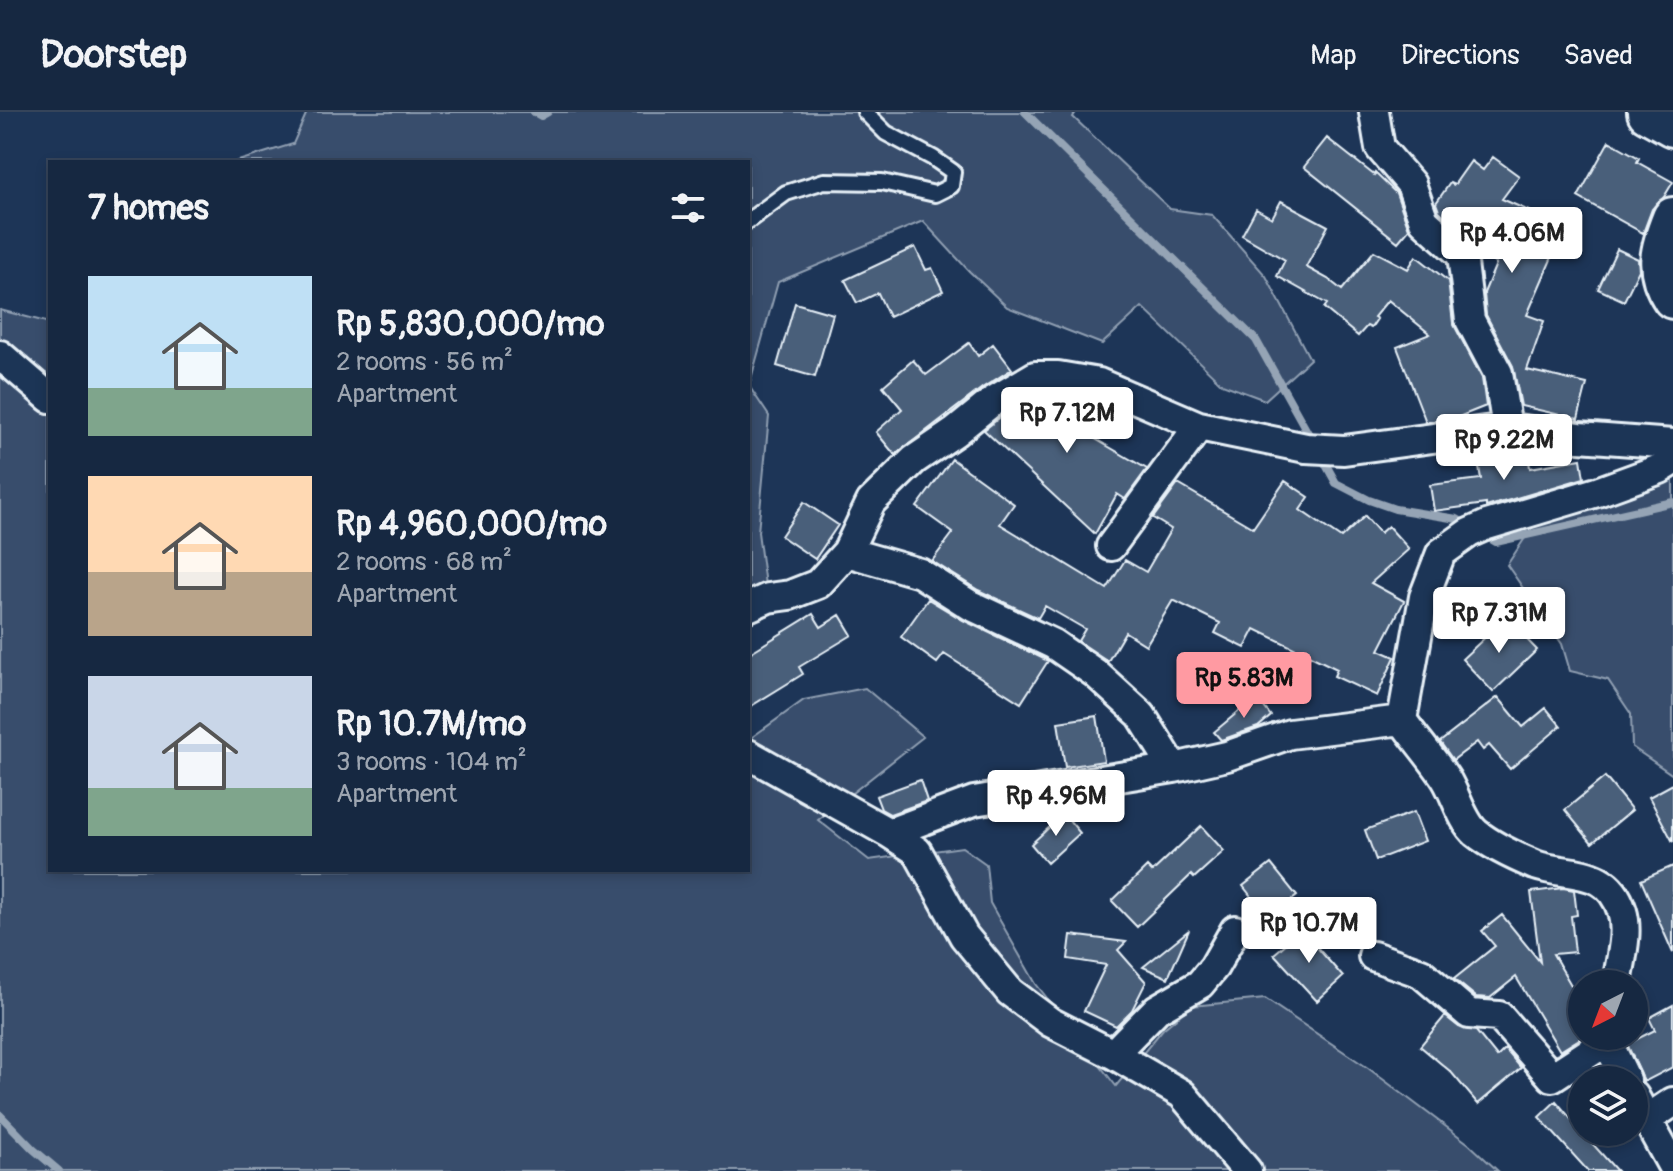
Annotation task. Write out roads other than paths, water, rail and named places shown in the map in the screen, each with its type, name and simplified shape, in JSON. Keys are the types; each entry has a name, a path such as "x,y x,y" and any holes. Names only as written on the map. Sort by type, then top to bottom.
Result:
{"street":[{"path":"1374,112 1380,148 1411,184 1424,221 1462,255 1470,320 1498,373 1507,428"},
{"path":"1648,112 1673,126"},
{"path":"1673,218 1660,250 1663,284 1673,298"},
{"path":"0,355 48,396"},
{"path":"750,606 818,584 847,552 871,502 914,460 993,401 1035,376 1058,376 1099,383 1199,426 1306,448 1344,450 1507,428 1673,444"},
{"path":"1111,546 1199,426"},
{"path":"1619,970 1623,943 1622,912 1610,889 1596,878 1538,866 1473,831 1447,780 1402,720 1424,597 1441,553 1478,529 1597,492 1673,461"},
{"path":"847,552 920,573 970,605 1053,644 1095,673 1141,715 1174,768"},
{"path":"889,833 974,801 1174,768 1227,756 1290,734 1402,720"},
{"path":"750,755 917,851 964,936 1010,992 1050,1022 1182,1094 1247,1171"},
{"path":"1113,1054 1157,1009 1200,984 1214,967 1235,930"},
{"path":"1373,956 1421,973 1469,1014 1499,1016 1552,1077 1592,1050"},
{"path":"1648,1107 1673,1102"},
{"path":"1648,1122 1673,1167"}],"lane":[{"path":"750,220 786,193 824,181 882,182 935,194 951,186 953,172 886,133 865,112"}],"waterway":[{"path":"534,112 541,116 548,112"},
{"path":"1025,112 1256,340 1313,442"},
{"path":"1320,454 1336,483 1369,500 1395,509 1457,519 1469,526"},
{"path":"1484,535 1496,542 1673,502"},
{"path":"0,1115 59,1171"}]}
